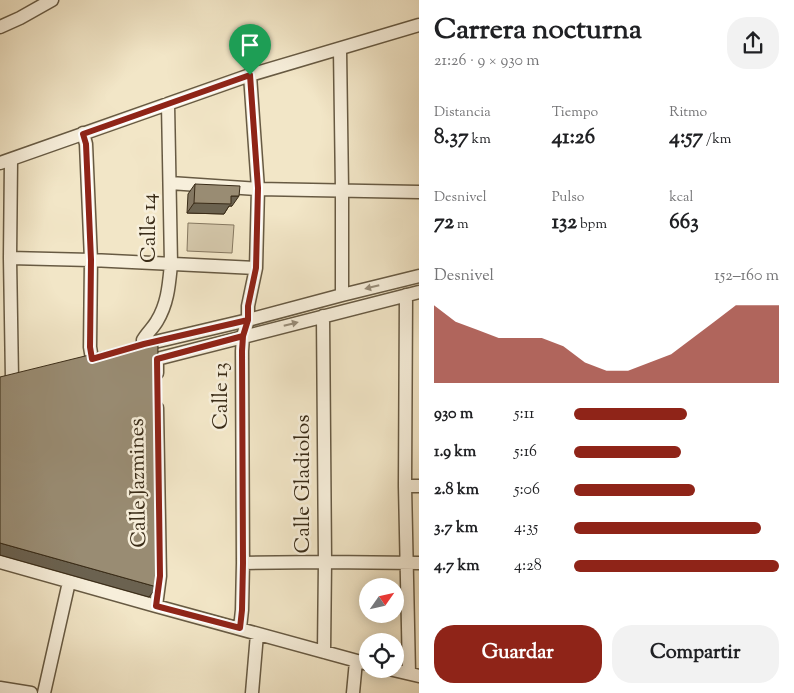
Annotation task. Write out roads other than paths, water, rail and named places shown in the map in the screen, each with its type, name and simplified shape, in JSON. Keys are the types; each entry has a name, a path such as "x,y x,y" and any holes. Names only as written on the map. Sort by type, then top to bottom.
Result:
{"street":[{"path":"0,27 52,0"},
{"path":"11,379 10,258 5,162 250,75 419,26"},
{"path":"340,50 342,295"},
{"name":"Calle 13","path":"240,628 243,563 242,351 243,336 248,320 248,306 256,268 258,188 250,75"},
{"name":"Calle 14","path":"144,344 143,340 157,322 165,307 169,288 171,264 168,104"},
{"path":"83,134 86,144 91,260 90,347 92,359"},
{"path":"170,183 258,188 419,192"},
{"path":"10,258 256,268"},
{"path":"127,349 419,276"},
{"path":"243,336 419,292"},
{"path":"406,295 405,486 413,563 414,675"},
{"name":"Calle Gladiolos","path":"323,316 324,652"},
{"name":"Calle Jazmines","path":"156,606 160,576 157,359 243,336"},
{"path":"405,486 419,486"},
{"path":"0,562 359,662"},
{"path":"243,563 413,563"},
{"path":"44,693 69,582"},
{"path":"252,693 257,634"},
{"path":"353,693 359,673"},
{"path":"0,688 31,693"}]}
